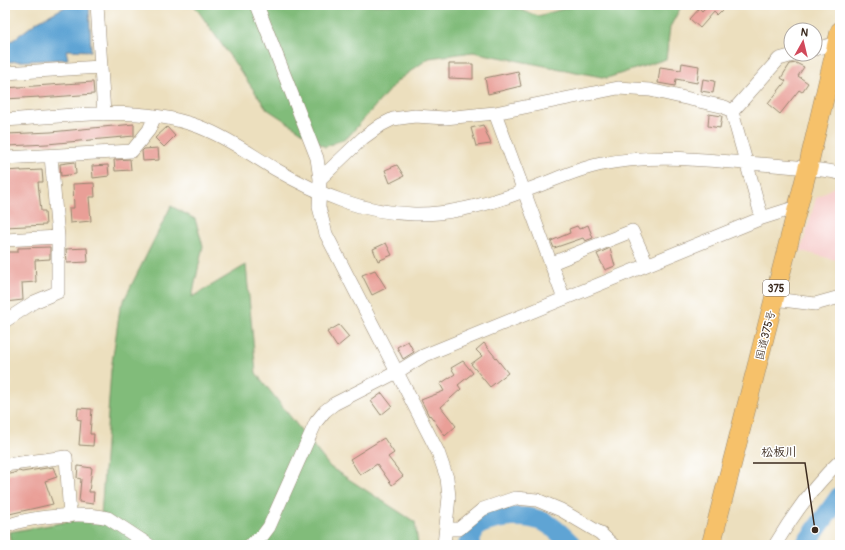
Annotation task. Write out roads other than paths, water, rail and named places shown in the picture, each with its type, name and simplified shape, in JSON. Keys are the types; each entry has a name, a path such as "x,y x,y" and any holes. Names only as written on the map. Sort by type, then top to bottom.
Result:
{"highway":[{"name":"国道375号","path":"711,545 808,167 839,37"}],"street":[{"path":"97,5 104,114"},
{"path":"257,5 317,158 320,178 318,192 319,207 326,234 438,452 447,478 449,497 447,529 444,545"},
{"path":"823,45 839,37"},
{"path":"732,112 779,59 783,58"},
{"path":"5,73 100,67"},
{"path":"320,178 363,138 381,125 393,119 415,116 445,118 496,113 618,88 650,90 725,107 732,112 748,163 762,218"},
{"path":"496,113 564,299"},
{"path":"5,120 104,114 155,116 206,130 318,192 353,205 385,211 414,214 451,212 525,191 568,174 602,164 643,158 687,158 808,167 840,173"},
{"path":"5,158 132,151 149,130 155,116"},
{"path":"5,322 34,302 58,292 58,237 51,156"},
{"path":"250,545 263,535 269,527 316,422 330,408 397,372 423,356 762,218 797,207"},
{"path":"552,264 632,230 647,264"},
{"path":"5,240 58,237"},
{"path":"774,299 815,304 840,297"},
{"path":"5,465 66,457 70,516"},
{"path":"775,545 787,525 824,476 840,461"},
{"path":"447,529 459,529 483,509 515,498 538,500 561,510 600,533 613,545"},
{"path":"5,527 18,521 70,516 108,518 149,545"}],"water":[{"path":"69,5 89,5 91,51 66,50 68,59 5,62 5,46 38,21"}],"waterway":[{"path":"805,545 840,496"},
{"path":"468,545 476,526 493,520 512,517 540,520 558,531 572,545"}],"place":[{"name":"松板川","path":"815,530"}]}
